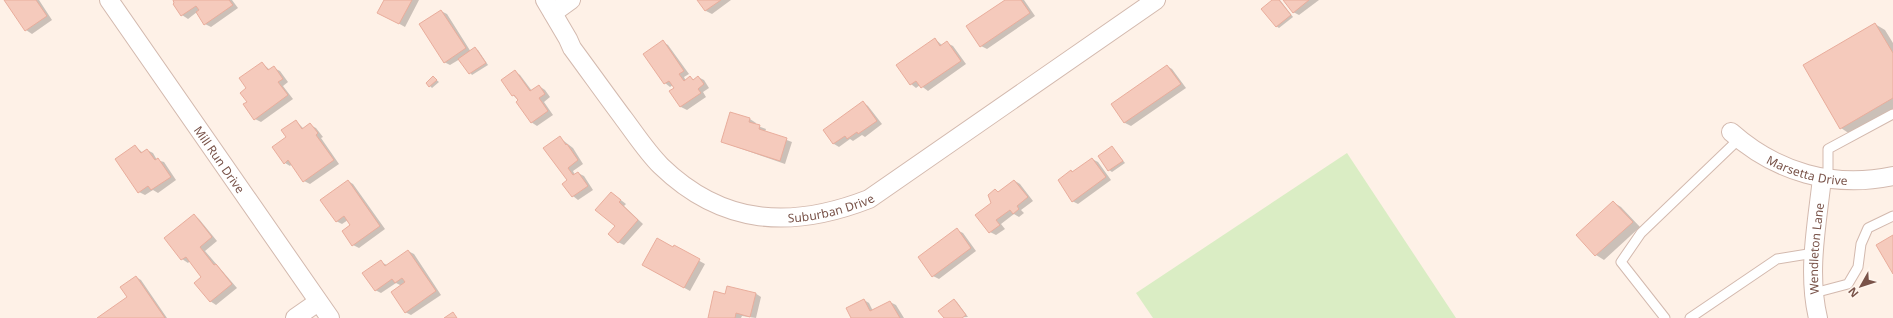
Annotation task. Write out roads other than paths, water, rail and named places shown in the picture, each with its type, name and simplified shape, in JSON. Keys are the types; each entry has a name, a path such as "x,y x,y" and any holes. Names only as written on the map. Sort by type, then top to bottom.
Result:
{"street":[{"name":"Mill Run Drive","path":"109,0 330,318"},
{"path":"549,6 570,0"},
{"name":"Suburban Drive","path":"549,6 572,48 661,166 681,183 698,194 727,208 753,216 782,218 811,216 842,209 869,199 1156,0"},
{"name":"Marsetta Drive","path":"1735,135 1775,163 1799,173 1825,179 1864,181 1893,176"},
{"name":"Wendleton Lane","path":"1818,318 1814,293 1813,267 1825,179"},
{"path":"295,318 318,302"}],"lane":[{"path":"1825,179 1828,149 1893,114"},
{"path":"1665,318 1621,262 1641,233 1735,135"},
{"path":"1814,293 1848,284 1858,267 1861,244 1868,228 1893,216"},
{"path":"1690,318 1777,259 1814,253"}]}
